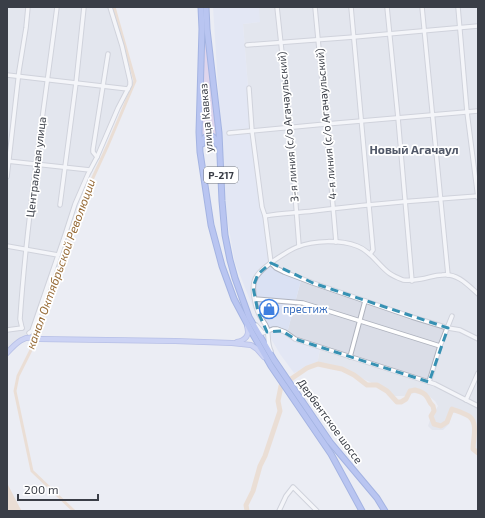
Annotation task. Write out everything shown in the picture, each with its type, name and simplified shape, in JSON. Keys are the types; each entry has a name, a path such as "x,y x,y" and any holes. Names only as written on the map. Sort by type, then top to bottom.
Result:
{"highway":[{"path":"201,7 200,152 211,226 222,266 234,300 247,318 271,366 331,454 356,501 363,511"},
{"name":"улица Кавказ","path":"206,7 207,29 219,133 225,235 230,260 247,318 262,340"},
{"path":"203,176 202,141 209,135 214,137 216,140 221,177"},
{"name":"Дербентское шоссе","path":"262,340 330,442 376,498 384,511"}],"main road":[{"path":"232,343 243,341 247,337 247,318"},
{"path":"7,352 18,341 33,336 232,343 251,345 257,349 271,366"}],"street":[{"path":"7,177 28,7"},
{"name":"Центральная улица","path":"22,328 20,319 26,249 42,113 48,80 57,7"},
{"path":"60,205 76,84 84,7"},
{"path":"7,330 22,328 33,336 74,204 130,85 122,46 110,7"},
{"name":"3-я линия (с/о Агачаульский)","path":"277,7 290,127 299,246"},
{"name":"4-я линия (с/о Агачаульский)","path":"315,7 336,242"},
{"path":"351,7 373,250 370,254"},
{"path":"387,7 412,280"},
{"path":"422,7 448,275"},
{"path":"265,216 404,201 478,197 467,112 458,7"},
{"path":"247,45 478,26"},
{"path":"97,157 93,152 93,149 108,54"},
{"path":"7,75 128,89"},
{"path":"249,88 252,131 271,263 276,268 284,272 313,283 448,328 460,330 478,339"},
{"path":"229,133 478,111"},
{"path":"8,161 90,170"},
{"path":"281,370 270,349 267,329 258,312 253,287 254,280 258,274 271,263 299,246 312,243 347,243 365,250 389,273 401,279 412,280 448,275 457,277 465,282 478,294"},
{"path":"7,246 58,255"},
{"path":"255,299 303,303 440,346"},
{"path":"350,357 365,301"},
{"path":"429,382 440,346 452,316"},
{"path":"247,318 263,334 273,330 282,331 295,339 429,382 478,406"},
{"path":"466,400 478,373"},
{"path":"279,511 286,496 293,487 317,511"}],"highlighted area":[{"path":"271,263 313,283 448,328 429,382 295,339 282,331 267,332 258,312 253,287 258,274"}],"shaded area":[{"path":"7,7 112,7 131,76 131,84 90,172 76,206 38,317 33,336 30,336 7,350"},
{"path":"213,7 259,7 260,22 243,24 253,149 271,266 301,280 286,337 320,349 317,365 294,373 280,354 254,310 235,263 226,213"},
{"path":"259,7 478,7 478,454 476,454 472,446 474,427 468,415 460,412 453,413 449,424 443,430 432,430 428,426 438,406 430,397 414,393 404,396 395,396 352,374 317,365 320,349 286,337 301,280 271,266 253,149 243,24 259,22"},
{"path":"205,36 217,136 210,132 201,138"},
{"path":"7,483 20,508 22,511 7,511"}],"waterway":[{"name":"канал Октябрьской Революции","path":"74,511 32,471 15,391 18,376 35,342 38,329 85,195 135,81 114,7"},
{"path":"291,379 307,368 318,364 342,369 354,375 367,385 377,385 387,391 397,402 401,402 406,399 410,391 415,390 423,393 433,406 434,411 431,416 434,424 441,426 447,422 452,409 470,417 474,424 473,449 478,453"},
{"path":"247,511 246,505 253,491 260,466 265,456 280,411 278,401 281,386"}],"place":[{"name":"престиж","path":"269,309"}],"district":[{"name":"Новый Агачаул","path":"414,150"}]}
